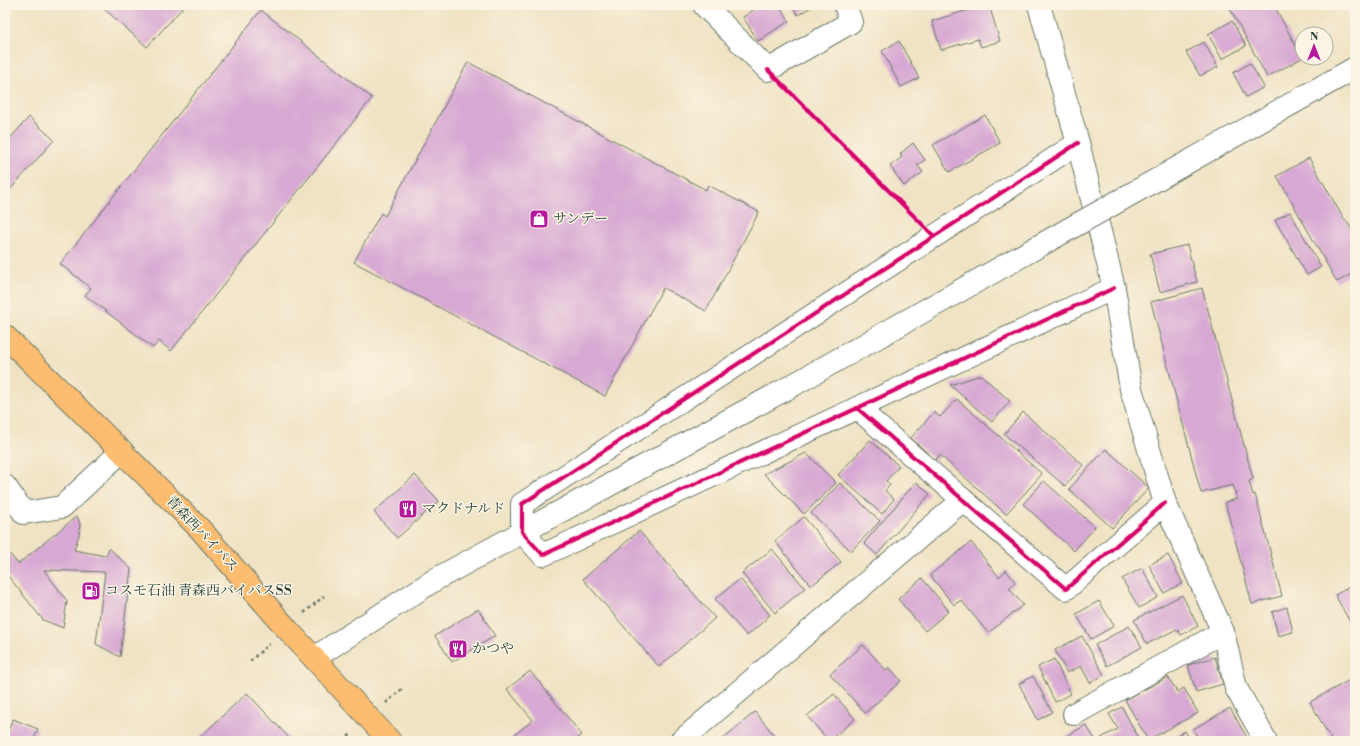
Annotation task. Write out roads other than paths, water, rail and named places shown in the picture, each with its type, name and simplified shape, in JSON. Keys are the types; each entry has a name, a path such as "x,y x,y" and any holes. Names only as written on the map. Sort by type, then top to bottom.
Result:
{"highway":[{"name":"青森西バイパス","path":"5,336 200,529 314,658 390,741"}],"street":[{"path":"704,5 768,70 851,22 845,5"},
{"path":"1039,5 1078,143 1114,288 1131,389 1165,503 1223,632 1236,688 1266,741"},
{"path":"314,658 436,579 786,389 1355,68"},
{"path":"1078,143 522,504 522,532 543,555 1114,288"},
{"path":"857,408 1066,589 1165,503"},
{"path":"5,486 24,513 62,507 122,451"},
{"path":"681,741 963,500"},
{"path":"1074,714 1223,632"}],"place":[{"name":"サンデー","path":"539,219"},
{"name":"マクドナルド","path":"408,509"},
{"name":"コスモ石油 青森西バイパスSS","path":"91,591"},
{"name":"かつや","path":"458,649"}]}
